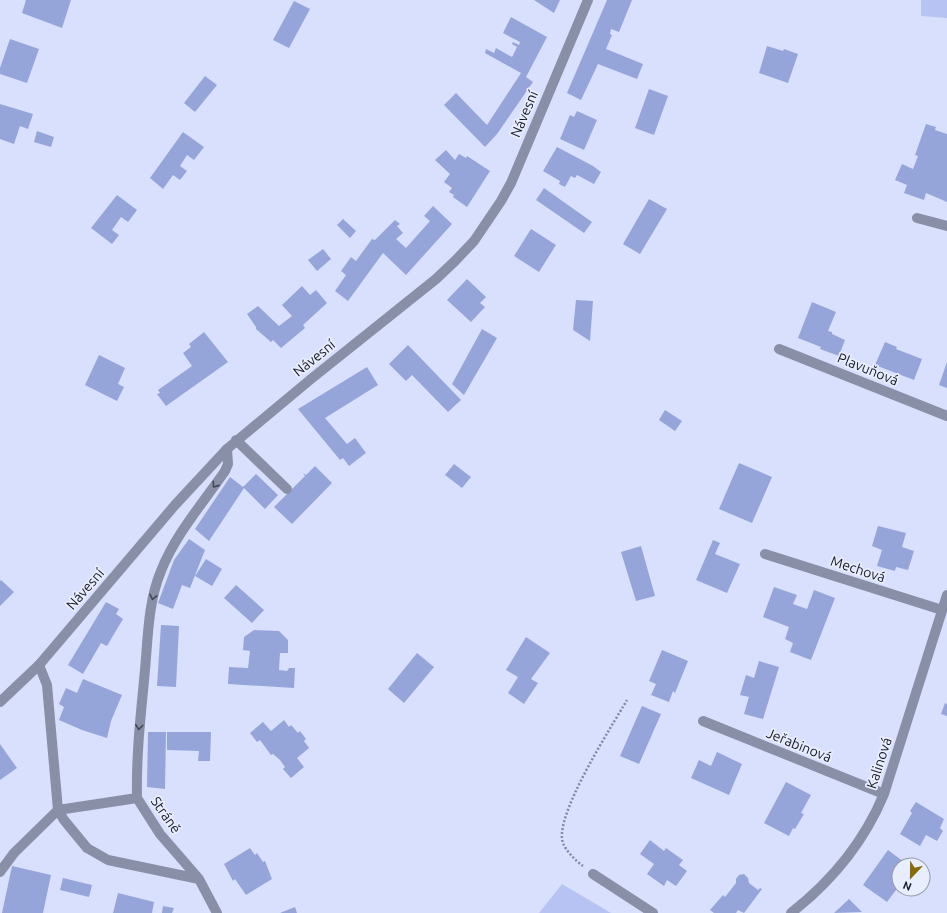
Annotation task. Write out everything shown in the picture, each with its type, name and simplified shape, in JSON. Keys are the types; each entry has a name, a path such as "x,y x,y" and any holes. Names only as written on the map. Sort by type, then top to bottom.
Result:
{"street":[{"name":"Návesní","path":"0,702 39,665 176,505 236,440 436,279 474,241 501,201 511,183 588,0"},
{"path":"917,218 947,226"},
{"name":"Plavuňová","path":"779,349 947,416"},
{"path":"236,440 287,489"},
{"path":"137,798 138,742 150,615 154,589 161,571 173,548 225,471 228,464 227,449"},
{"name":"Mechová","path":"765,554 942,610"},
{"name":"Kalinová","path":"791,913 812,897 849,856 874,819 884,794 947,595"},
{"path":"39,665 47,685 58,810 64,820 87,848 108,860 199,879"},
{"name":"Jeřabinová","path":"703,721 884,794"},
{"name":"Stráně","path":"58,810 137,798 160,834 199,879 217,913"},
{"path":"0,872 14,853 58,810"},
{"path":"594,874 653,913"}],"path":[{"path":"594,874 578,862 563,843 562,829 572,796 627,700"}],"shaded area":[{"path":"921,0 947,0 947,18 921,16"},
{"path":"562,884 611,913 539,913"}],"building":[{"path":"26,0 71,0 62,28 22,13"},
{"path":"534,0 560,0 554,13"},
{"path":"607,0 632,0 619,32 611,29 610,34 612,35 606,49 643,64 637,79 598,64 581,100 567,93"},
{"path":"294,1 310,9 289,48 273,40"},
{"path":"511,17 547,37 526,77 533,82 497,134 485,147 444,105 456,93 487,125 521,73 485,53 486,49 494,53 496,48 512,57 517,47 512,44 513,42 519,45 520,42 503,33"},
{"path":"10,39 39,49 27,83 0,74 0,68"},
{"path":"767,46 783,51 784,49 798,54 788,83 759,73"},
{"path":"205,76 217,85 195,112 184,103"},
{"path":"649,89 668,96 654,135 635,128"},
{"path":"0,104 33,114 28,129 20,126 14,144 0,139"},
{"path":"577,111 597,120 584,150 560,139 570,115 574,117"},
{"path":"926,124 936,127 935,130 947,134 947,202 926,193 924,200 904,193 907,185 895,180 902,164 913,169 918,156 915,155"},
{"path":"37,131 54,137 51,147 34,142"},
{"path":"183,132 204,147 194,160 187,155 180,166 187,171 180,180 173,175 163,189 150,178"},
{"path":"557,147 593,166 601,172 594,184 577,175 575,178 571,176 565,187 559,184 560,181 543,171"},
{"path":"446,150 455,160 459,154 466,158 467,156 490,171 467,207 453,197 454,195 449,192 452,188 444,182 450,174 435,160"},
{"path":"544,188 592,222 584,233 536,200"},
{"path":"117,195 137,210 128,222 121,217 112,230 119,235 112,244 91,228"},
{"path":"649,199 667,209 640,254 623,244"},
{"path":"433,206 452,224 406,275 383,253 348,301 335,291 346,275 341,271 351,257 356,261 372,239 375,240 395,220 400,224 397,226 403,233 396,239 406,248 430,221 424,216"},
{"path":"343,219 356,231 350,238 337,225"},
{"path":"531,229 556,245 539,272 514,256"},
{"path":"323,249 331,259 317,271 308,260"},
{"path":"467,279 486,297 480,303 485,307 471,322 447,300"},
{"path":"302,286 310,295 316,290 327,303 303,325 305,328 281,348 273,340 271,342 256,329 247,314 258,306 279,326 292,316 282,305"},
{"path":"576,300 593,301 590,341 573,330"},
{"path":"812,302 836,312 828,331 845,340 839,356 820,349 821,347 798,338"},
{"path":"482,329 497,338 464,395 452,384"},
{"path":"204,332 228,362 166,406 157,394 160,393 158,390 192,366 183,353 191,347 189,344"},
{"path":"885,342 897,347 896,349 922,359 914,380 875,365"},
{"path":"408,345 461,400 448,412 412,375 406,381 389,364"},
{"path":"99,355 125,368 118,384 124,387 117,401 85,385"},
{"path":"947,362 947,388 939,385"},
{"path":"367,367 378,385 325,418 347,444 355,438 366,453 349,466 343,458 340,460 298,409"},
{"path":"665,410 682,421 675,431 659,420"},
{"path":"739,463 772,477 752,523 719,509"},
{"path":"454,464 471,477 462,488 445,475"},
{"path":"315,466 332,483 292,524 274,507 305,476 303,473 306,475"},
{"path":"256,474 278,495 265,509 244,488 209,541 195,529 230,477 243,487"},
{"path":"878,526 906,533 902,547 914,551 908,570 896,567 895,571 877,566 882,550 872,546"},
{"path":"189,539 205,550 190,588 182,585 173,609 158,603 174,560"},
{"path":"713,540 720,543 715,554 740,564 727,593 696,580"},
{"path":"641,546 655,596 636,601 621,552"},
{"path":"206,559 222,569 212,586 195,576"},
{"path":"1,580 14,592 0,606 0,581"},
{"path":"236,585 264,610 252,623 224,598"},
{"path":"774,587 797,595 793,604 807,609 814,590 835,598 811,660 790,652 793,643 785,639 789,627 763,617"},
{"path":"106,602 119,609 116,614 123,619 107,646 101,643 83,674 68,665"},
{"path":"161,625 179,626 176,687 157,686"},
{"path":"254,630 279,631 288,640 288,653 280,653 279,670 287,671 289,668 295,668 294,688 228,684 229,667 248,668 250,651 243,650 244,637"},
{"path":"526,637 550,653 531,679 538,683 524,704 508,693 518,677 506,670"},
{"path":"662,650 688,661 675,693 673,691 669,702 651,695 656,684 649,681"},
{"path":"417,653 434,667 404,703 388,689"},
{"path":"759,661 779,667 763,719 744,714 749,697 740,695 746,675 754,678"},
{"path":"83,679 122,695 111,721 107,738 82,730 59,720 64,707 59,704 66,688 77,693"},
{"path":"945,703 947,704 947,716 941,714"},
{"path":"642,706 661,714 639,764 620,756"},
{"path":"284,720 289,727 291,725 298,733 300,731 306,739 304,741 309,748 297,758 304,767 291,778 283,769 285,767 280,760 273,754 271,755 260,740 257,742 250,733 263,722 271,731"},
{"path":"148,732 166,732 165,789 147,787"},
{"path":"167,732 211,732 210,761 198,761 199,751 167,750"},
{"path":"0,744 17,768 0,780"},
{"path":"717,752 742,764 729,795 691,778 699,760 711,766"},
{"path":"786,782 811,795 801,813 804,814 795,829 793,828 789,836 764,823"},
{"path":"916,802 944,819 940,828 943,831 937,841 926,835 920,846 900,834 912,813 910,811"},
{"path":"650,840 664,851 666,848 683,860 679,865 687,871 676,886 667,880 664,886 647,874 654,864 640,854"},
{"path":"250,848 255,855 257,853 263,862 265,861 272,879 246,895 235,879 233,881 224,864"},
{"path":"888,850 897,857 891,857 891,897 887,902 863,885"},
{"path":"12,866 51,875 43,913 2,913"},
{"path":"744,874 748,878 749,883 758,890 760,888 762,889 744,913 738,910 736,913 714,913 710,910 723,895 725,897 736,883 736,879 739,875"},
{"path":"63,878 92,885 89,897 60,890"},
{"path":"118,893 154,902 152,913 113,913"},
{"path":"849,899 862,912 834,913"},
{"path":"163,906 174,908 172,913 162,913"},
{"path":"295,907 297,913 280,913"}]}
